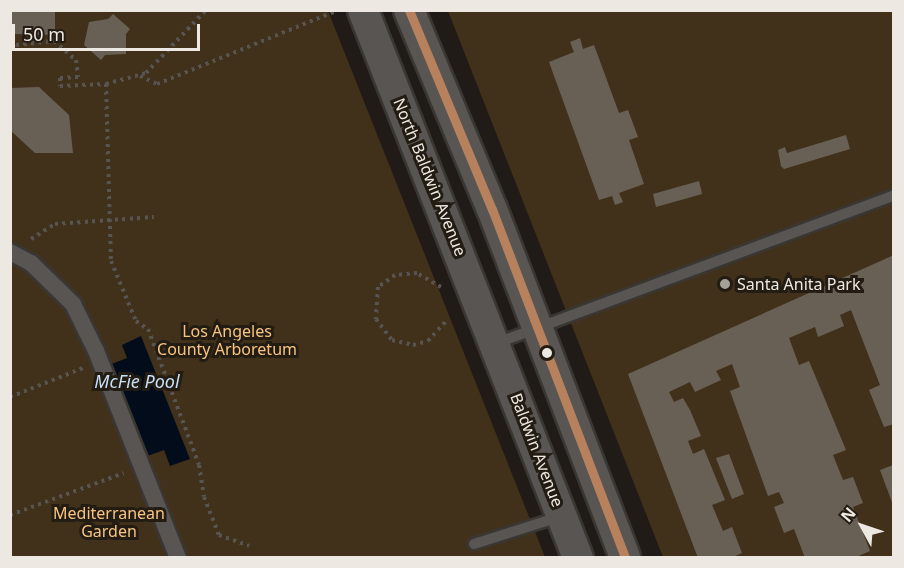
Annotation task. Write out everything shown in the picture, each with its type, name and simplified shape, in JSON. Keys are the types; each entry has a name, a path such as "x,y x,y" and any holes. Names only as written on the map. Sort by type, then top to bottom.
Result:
{"main road":[{"name":"North Baldwin Avenue","path":"363,10 497,343"},
{"path":"409,10 537,328 625,558"},
{"name":"Baldwin Avenue","path":"497,343 578,558"}],"street":[{"path":"12,253 31,263 73,304 100,361 178,558"}],"lane":[{"path":"497,343 894,195"},
{"path":"474,544 562,516"}],"path":[{"path":"10,40 16,45 54,41 76,60 78,76 60,78 60,86 106,84 140,76 158,64 206,10"},
{"path":"140,76 157,84 336,11"},
{"path":"106,84 108,220 111,261 136,321 148,329 199,465 204,496 219,535 249,546"},
{"path":"12,253 55,224 154,217"},
{"path":"441,287 417,273 395,275 378,287 376,319 392,340 412,345 428,341 448,319"},
{"path":"10,397 100,361"},
{"path":"10,515 142,466"}],"green space":[{"name":"Los Angeles County Arboretum","path":"11,11 328,11 545,557 11,557"},
{"name":"Santa Anita Park","path":"448,11 893,11 893,557 663,557"}],"water":[{"name":"McFie Pool","path":"141,336 190,459 170,466 164,450 145,457 109,365 127,358 122,345"}],"building":[{"path":"10,10 55,10 55,35 14,34 10,38"},
{"path":"113,14 130,29 126,34 126,54 105,55 101,60 84,45 89,22 108,19"},
{"path":"580,38 583,49 594,45 619,113 628,110 638,137 629,140 644,184 619,193 623,202 615,205 612,196 599,200 549,62 574,52 570,42"},
{"path":"39,87 69,115 73,153 35,153 10,130 10,88"},
{"path":"846,135 850,149 784,169 781,166 778,150 785,147 787,153"},
{"path":"699,181 702,194 656,207 653,194"},
{"path":"894,255 894,424 884,427 869,390 880,385 851,310 840,315 844,326 818,337 815,327 789,338 799,365 809,361 846,450 833,455 843,480 853,477 863,503 853,507 870,551 854,558 805,558 794,529 784,533 774,507 784,503 779,492 768,496 730,391 740,387 732,364 716,371 721,380 695,392 690,382 669,392 674,402 683,398 690,410 701,436 688,441 693,454 704,449 725,500 712,505 723,531 732,527 742,553 731,558 698,558 628,374"},
{"path":"729,454 744,494 732,499 716,458"},
{"path":"893,465 894,467 893,505 880,470"}],"transit line":[{"path":"409,10 492,209 625,558"}],"place":[{"name":"Santa Anita Park","path":"725,284"}],"park label":[{"name":"Mediterranean Garden","path":"109,522"}]}
